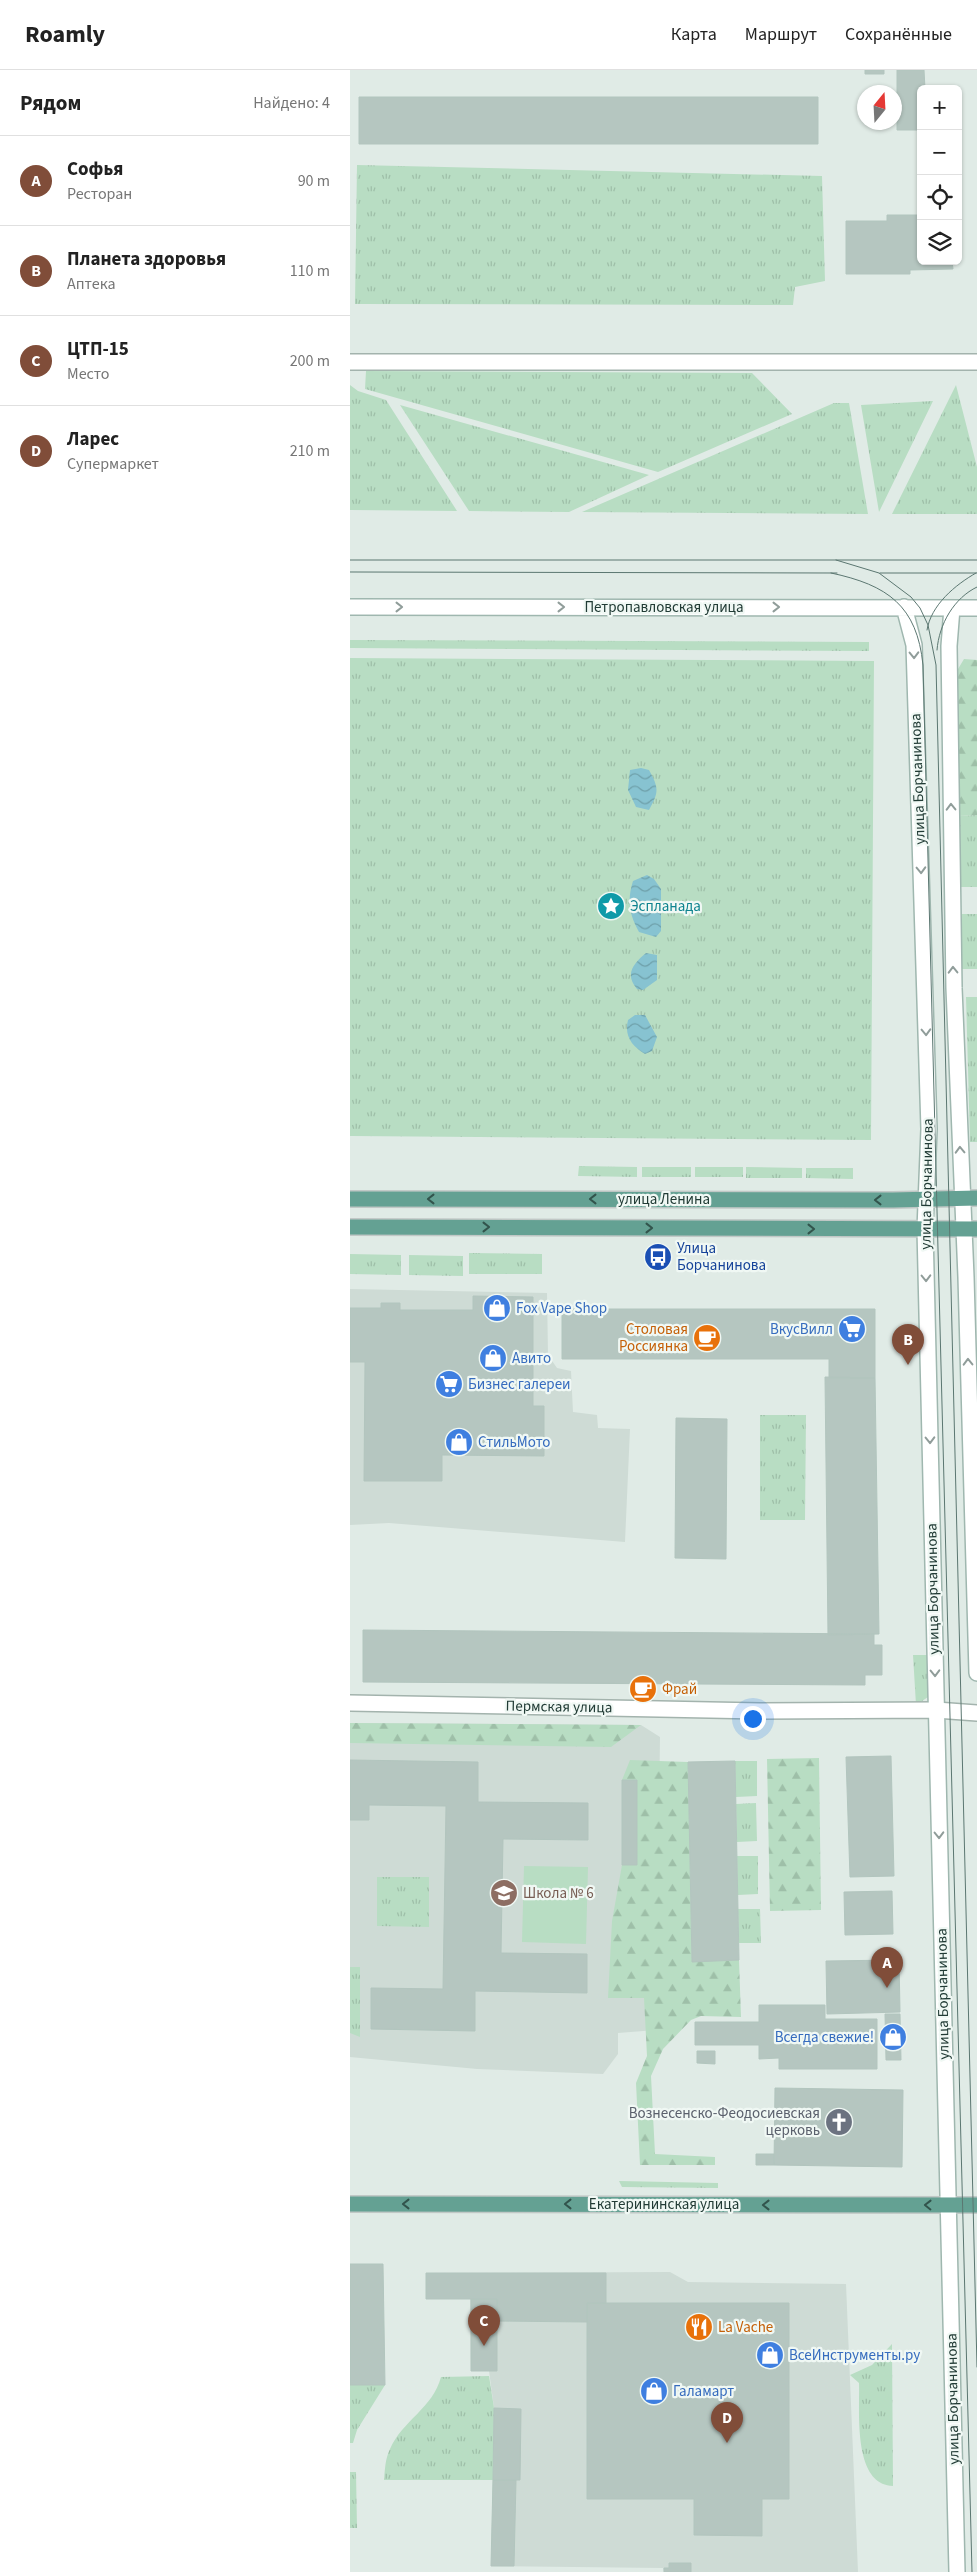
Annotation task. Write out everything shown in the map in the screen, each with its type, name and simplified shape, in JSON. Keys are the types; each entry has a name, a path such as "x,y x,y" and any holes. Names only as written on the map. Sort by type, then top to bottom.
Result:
{"main road":[{"path":"350,362 977,362"},
{"name":"Петропавловская улица","path":"350,607 977,608"},
{"name":"улица Борчанинова","path":"904,607 914,645 929,1129 925,1229 957,2572"},
{"name":"улица Борчанинова","path":"952,608 949,646 954,988 970,1198 977,1673"},
{"name":"улица Ленина","path":"350,1198 970,1198"},
{"name":"улица Ленина","path":"350,1227 970,1229"},
{"name":"Пермская улица","path":"350,1703 760,1712 936,1710 977,1713"},
{"name":"Екатерининская улица","path":"350,2204 977,2205"}],"shaded area":[{"path":"350,1289 547,1293 548,1355 557,1368 571,1371 573,1412 597,1415 598,1428 630,1429 625,1542 389,1523 350,1525"},
{"name":"Школа № 6","path":"350,1723 641,1725 660,1737 656,2030 618,2033 618,2054 603,2074 477,2069 350,2057"},
{"path":"670,2272 688,2282 846,2284 858,2572 664,2572 663,2568 491,2566 494,2408 489,2371 471,2371 470,2299 426,2299 426,2273"}],"green space":[{"path":"357,165 822,176 825,281 795,287 793,305 355,304"},
{"path":"366,371 752,373 792,414 658,472 365,389"},
{"path":"350,385 358,391 386,400 457,511 350,510"},
{"path":"956,385 977,467 977,514 892,514"},
{"path":"933,401 879,512 861,405"},
{"path":"834,403 849,403 868,514 582,512"},
{"path":"400,405 649,475 569,512 469,511"},
{"path":"350,640 869,642 869,651 350,648"},
{"name":"Эспланада","path":"350,658 874,661 871,1140 350,1136"},
{"path":"964,659 977,660 977,815 959,816 958,669"},
{"path":"977,815 977,887 960,887 959,816"},
{"path":"962,914 977,914 977,969 962,969"},
{"path":"966,997 977,997 977,1142 970,1142"},
{"path":"579,1166 637,1167 637,1177 578,1176"},
{"path":"642,1167 691,1167 691,1177 642,1177"},
{"path":"695,1167 743,1167 743,1177 695,1177"},
{"path":"746,1167 802,1168 802,1178 746,1178"},
{"path":"806,1168 853,1168 853,1179 806,1178"},
{"path":"469,1253 542,1254 542,1274 469,1274"},
{"path":"350,1254 401,1255 401,1275 350,1274"},
{"path":"409,1255 463,1256 463,1276 409,1275"},
{"path":"760,1415 806,1415 805,1520 760,1520"},
{"path":"913,1655 927,1655 928,1697 916,1705"},
{"path":"350,1723 641,1725 611,1747 350,1743"},
{"path":"819,1758 821,1910 770,1911 767,1759"},
{"path":"630,1760 688,1762 692,1961 739,1960 741,2017 701,2016 691,2020 663,2049 651,2076 655,2154 715,2157 715,2165 640,2165 636,2083 647,2056 644,1998 608,1998 612,1921 622,1865 637,1864 637,1780 622,1780"},
{"path":"735,1761 757,1761 757,1796 736,1797"},
{"path":"756,1803 757,1841 737,1842 736,1804"},
{"path":"737,1856 758,1856 758,1894 738,1895"},
{"path":"524,1866 588,1867 586,1944 522,1942"},
{"path":"377,1877 429,1877 429,1927 377,1926"},
{"path":"738,1909 760,1909 761,1943 739,1943"},
{"path":"350,1967 360,1967 360,2037 350,2033"},
{"path":"619,2181 718,2183 718,2188 622,2187"},
{"path":"892,2344 893,2486 880,2482 871,2473 864,2460 859,2427 859,2383 850,2375 872,2365"},
{"path":"489,2376 494,2408 493,2480 384,2480 387,2457 395,2439 425,2406 437,2388 441,2377"},
{"path":"350,2385 385,2385 357,2430 353,2443 350,2443"},
{"path":"350,2472 356,2472 357,2528 350,2528"}],"water":[{"path":"641,768 649,770 656,786 655,799 649,810 636,807 628,790 630,770"},
{"path":"647,875 654,879 661,889 661,931 656,937 639,932 630,907 633,881"},
{"path":"646,953 657,955 657,980 643,990 637,989 633,984 631,974 634,965"},
{"path":"635,1015 645,1015 657,1037 652,1051 645,1054 636,1048 628,1036 628,1020"}],"building":[{"path":"865,70 884,70 884,74 865,74"},
{"path":"897,70 924,70 925,85 917,85 917,130 902,130 902,85 897,85"},
{"path":"359,97 818,97 818,144 359,144"},
{"path":"887,215 917,215 917,265 952,265 953,269 910,270 910,274 846,274 846,221 887,221"},
{"name":"Бизнес галереи","path":"473,1296 533,1297 533,1406 544,1406 544,1456 442,1455 442,1481 364,1481 365,1362 350,1362 350,1308 381,1308 381,1303 400,1303 400,1310 473,1310"},
{"path":"562,1309 875,1309 875,1378 829,1378 829,1359 562,1359"},
{"path":"825,1377 875,1378 879,1634 828,1635"},
{"path":"676,1418 727,1419 726,1559 675,1558"},
{"path":"363,1630 874,1634 874,1645 882,1645 882,1675 865,1675 865,1685 363,1682"},
{"path":"891,1756 894,1876 850,1877 846,1757"},
{"path":"350,1760 478,1762 478,1802 588,1803 588,1840 503,1839 501,1953 587,1954 587,1993 475,1991 475,2031 371,2029 371,1988 443,1989 446,1806 369,1805 369,1820 350,1820"},
{"path":"735,1761 739,1960 692,1962 688,1762"},
{"path":"622,1780 637,1780 637,1865 622,1865"},
{"path":"892,1891 893,1934 845,1935 844,1892"},
{"path":"899,1960 900,2012 827,2014 826,1961"},
{"path":"759,2005 825,2005 825,2019 877,2019 877,2069 779,2069 779,2058 759,2059 759,2045 695,2045 695,2022 759,2022"},
{"name":"Всегда свежие!","path":"885,2014 900,2014 901,2060 886,2060"},
{"path":"697,2051 715,2051 715,2064 697,2063"},
{"name":"Вознесенско-Феодосиевская церковь","path":"775,2088 903,2090 902,2167 774,2165"},
{"path":"756,2154 774,2154 774,2165 756,2165"},
{"path":"350,2264 383,2264 385,2385 350,2385"},
{"path":"426,2273 606,2273 606,2303 587,2303 587,2322 497,2321 497,2299 426,2299"},
{"path":"471,2299 497,2299 497,2371 471,2371"},
{"path":"587,2303 789,2303 789,2499 762,2499 762,2536 694,2535 694,2499 587,2499"},
{"path":"494,2408 521,2409 520,2480 493,2480"},
{"path":"493,2480 516,2480 514,2566 491,2566"},
{"path":"669,2563 691,2563 691,2572 664,2572 664,2568 669,2568"}],"tram line":[{"path":"350,560 977,560"},
{"path":"836,560 879,573 911,597 920,608 928,625 936,665 977,2367"},
{"path":"350,572 837,573"},
{"path":"831,573 869,584 896,601 914,627 920,645 923,665 972,2572"},
{"path":"880,573 977,573"},
{"path":"927,630 933,612 945,597 960,583 976,573"},
{"path":"937,650 938,640 949,613 961,598 977,587"}],"place":[{"name":"Эспланада","path":"611,906"},
{"name":"Улица Борчанинова","path":"658,1257"},
{"name":"Fox Vape Shop","path":"497,1308"},
{"name":"ВкусВилл","path":"852,1329"},
{"name":"Столовая Россиянка","path":"707,1338"},
{"name":"Авито","path":"493,1358"},
{"name":"Планета здоровья","path":"908,1365"},
{"name":"Бизнес галереи","path":"449,1384"},
{"name":"СтильМото","path":"459,1442"},
{"name":"Фрай","path":"643,1689"},
{"name":"Школа № 6","path":"504,1893"},
{"name":"Софья","path":"887,1988"},
{"name":"Всегда свежие!","path":"893,2037"},
{"name":"Вознесенско-Феодосиевская церковь","path":"839,2122"},
{"name":"La Vache","path":"699,2327"},
{"name":"ЦТП-15","path":"484,2346"},
{"name":"ВсеИнструменты.ру","path":"770,2355"},
{"name":"Галамарт","path":"654,2391"},
{"name":"Ларес","path":"727,2443"}]}
